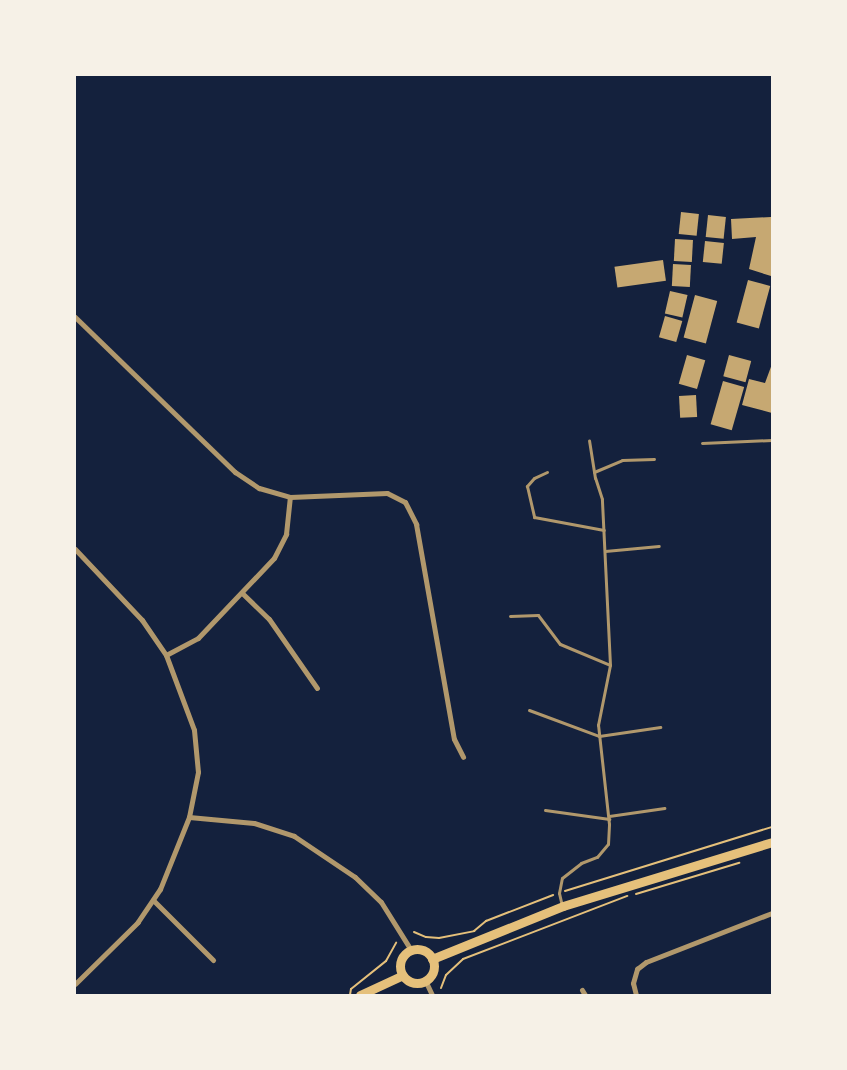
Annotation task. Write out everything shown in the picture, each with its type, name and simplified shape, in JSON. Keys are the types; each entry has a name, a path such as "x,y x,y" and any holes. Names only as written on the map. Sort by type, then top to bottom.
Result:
{"main road":[{"path":"432,958 563,906 772,842"},
{"path":"411,950 424,950 432,958 433,971 426,980 413,982 403,975 401,963 411,950"},
{"path":"360,995 403,975"}],"street":[{"path":"75,317 235,472 260,488 290,497 387,493 405,502 416,524 454,739 463,757"},
{"path":"166,655 198,638 274,558 286,534 290,497"},
{"path":"75,549 142,620 166,655 194,730 198,772 189,817 176,856 153,900 138,922 75,984"},
{"path":"242,593 269,619 317,688"},
{"path":"189,817 254,823 294,836 315,848 355,877 381,902 411,950"},
{"path":"153,900 213,960"},
{"path":"636,995 634,983 637,969 646,962 772,913"},
{"path":"426,980 432,995"}],"lane":[{"path":"563,906 559,893 562,878 581,863 597,857 608,844 609,818 599,736 610,666 605,551 602,499 594,472 589,440"},
{"path":"702,443 772,440"},
{"path":"594,472 622,460 654,459"},
{"path":"547,472 534,478 527,486 534,517 604,530"},
{"path":"605,551 659,546"},
{"path":"510,616 538,615 560,644 610,666"},
{"path":"529,710 599,736 660,727"},
{"path":"545,810 609,818 664,808"}],"path":[{"path":"474,931 486,921 559,893 772,826"},
{"path":"441,988 450,969 477,953 627,897 745,860"},
{"path":"414,932 426,937 440,938 483,928"},
{"path":"351,989 378,969 396,944"},
{"path":"392,995 415,995"}],"building":[{"path":"681,212 699,214 697,236 679,234"},
{"path":"708,215 726,217 724,239 706,237"},
{"path":"771,217 771,276 749,269 756,237 732,239 731,219"},
{"path":"675,239 693,240 692,262 674,261"},
{"path":"705,241 724,243 722,264 703,262"},
{"path":"663,260 666,281 617,288 614,267"},
{"path":"673,264 691,265 690,287 672,286"},
{"path":"748,280 770,286 759,328 737,323"},
{"path":"670,291 688,295 682,317 665,313"},
{"path":"695,295 717,301 706,343 684,338"},
{"path":"665,316 682,321 676,342 659,337"},
{"path":"687,355 705,360 697,389 679,384"},
{"path":"729,355 751,361 746,382 723,376"},
{"path":"772,364 772,413 742,405 749,379 765,383"},
{"path":"723,381 744,387 732,430 711,424"},
{"path":"696,395 697,417 680,418 679,396"}]}
